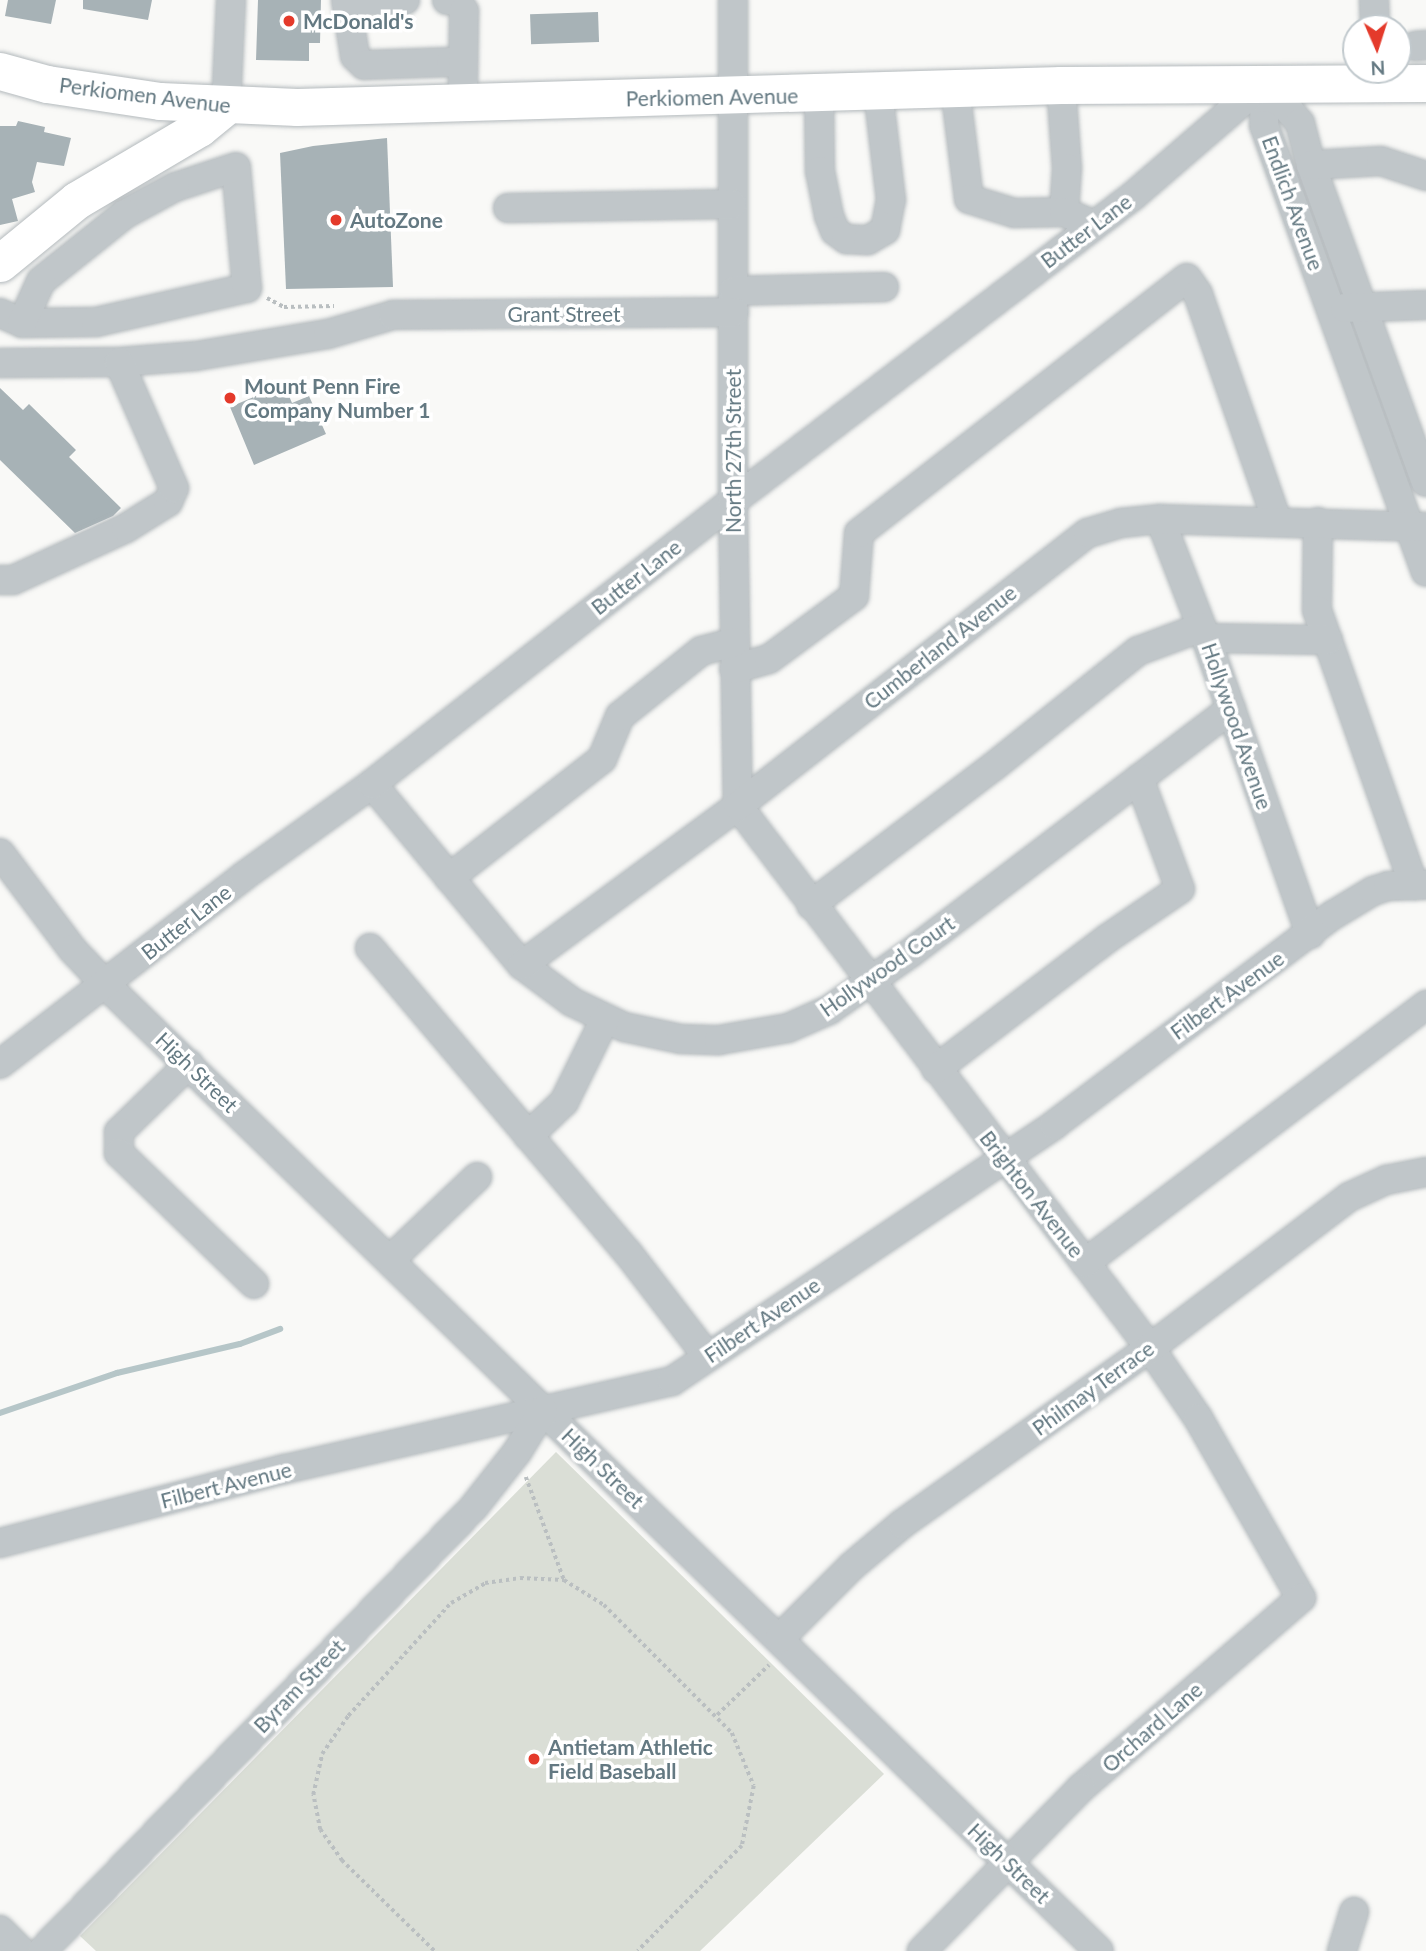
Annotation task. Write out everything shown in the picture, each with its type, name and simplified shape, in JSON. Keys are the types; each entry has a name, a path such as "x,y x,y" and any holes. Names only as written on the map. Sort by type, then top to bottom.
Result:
{"main road":[{"name":"Perkiomen Avenue","path":"0,72 104,94 226,106 463,85 735,96 1342,78"},
{"path":"0,262 77,200 199,128 226,106"}],"street":[{"path":"226,106 231,0"},
{"path":"346,0 355,56 364,65 452,62 463,85"},
{"path":"357,0 405,0"},
{"path":"447,0 456,0 464,10 463,85"},
{"name":"North 27th Street","path":"733,0 733,501 738,806"},
{"name":"Endlich Avenue","path":"1265,82 1300,123 1311,165 1426,482"},
{"name":"Endlich Avenue","path":"1265,82 1264,125 1331,308 1418,527 1426,572"},
{"name":"Butter Lane","path":"0,1064 106,985 244,876 372,783 733,501 1094,225 1265,82"},
{"path":"1061,85 1067,168 1063,212"},
{"path":"955,88 968,199 1014,213 1063,212 1094,225"},
{"path":"819,94 820,171 829,216 835,231 846,239 868,240 885,230 891,200 878,91"},
{"path":"1311,165 1381,161 1426,176"},
{"path":"236,167 247,288 96,322 11,318 41,281 125,214 175,187 236,167"},
{"path":"508,208 732,204"},
{"path":"449,878 602,759 621,716 701,651 769,659 854,596 859,534 1187,278 1198,294 1277,521"},
{"name":"Grant Street","path":"0,363 119,362 196,356 315,337 393,315 734,302 884,287"},
{"path":"1331,308 1426,305"},
{"path":"0,580 13,580 114,534 169,502 174,488 119,362"},
{"name":"Cumberland Avenue","path":"522,965 738,806 1073,542 1107,526 1160,519 1418,527"},
{"name":"Hollywood Avenue","path":"1160,519 1204,632 1310,934"},
{"path":"1318,522 1317,610 1420,885"},
{"path":"811,905 993,767 1138,651 1204,632 1328,640"},
{"name":"Hollywood Court","path":"372,783 522,965 572,1002 605,1019 647,1033 681,1040 755,1036 788,1028 829,1010 1231,709"},
{"path":"936,1069 1108,939 1180,889 1139,778"},
{"name":"Brighton Avenue","path":"738,806 869,982 1150,1348 1204,1428 1301,1598"},
{"name":"High Street","path":"0,853 72,949 106,985 391,1259 779,1648 1099,1951"},
{"name":"Filbert Avenue","path":"0,1543 285,1469 672,1381 1005,1159 1333,915 1373,891 1388,886 1420,885"},
{"path":"370,948 628,1253 707,1356"},
{"path":"1085,1263 1426,1005"},
{"path":"528,1136 564,1102 605,1019"},
{"path":"189,1064 119,1132 119,1153 254,1284"},
{"name":"Philmay Terrace","path":"779,1648 852,1566 902,1524 1150,1348 1349,1197 1386,1180 1426,1172"},
{"path":"391,1259 477,1177"},
{"name":"Byram Street","path":"41,1951 473,1508 517,1452 543,1410"},
{"name":"Orchard Lane","path":"922,1951 1081,1788 1301,1598"},
{"path":"1342,1951 1354,1912"},
{"path":"0,1930 21,1951"}],"path":[{"path":"284,307 338,305"},
{"path":"517,1452 564,1580"},
{"path":"434,1951 342,1861 320,1830 313,1795 322,1754 348,1716 451,1603 485,1583 520,1578 564,1580 604,1605 732,1732 754,1786 743,1846 638,1951"},
{"path":"717,1715 779,1648"}],"shaded area":[{"path":"556,1452 884,1774 700,1951 96,1951 80,1936"}],"building":[{"path":"8,0 56,0 51,24 5,16"},
{"path":"83,0 152,0 148,20 83,9"},
{"name":"McDonald's","path":"258,0 321,0 320,43 309,43 309,61 256,60"},
{"path":"598,12 599,42 531,44 530,14"},
{"path":"18,121 45,127 44,132 71,138 64,166 37,162 32,182 35,192 12,199 18,221 0,225 0,126 16,126"},
{"name":"AutoZone","path":"387,138 393,287 286,289 280,153 313,146"},
{"path":"284,384 292,403 309,396 326,434 254,465 230,407"},
{"path":"0,388 23,410 29,404 76,450 69,457 121,508 113,516 75,533 0,460"}],"waterway":[{"path":"0,1413 117,1373 240,1344 280,1329"}],"place":[{"name":"McDonald's","path":"289,21"},
{"name":"AutoZone","path":"336,220"},
{"name":"Mount Penn Fire Company Number 1","path":"230,398"},
{"name":"Antietam Athletic Field Baseball","path":"534,1759"}]}
